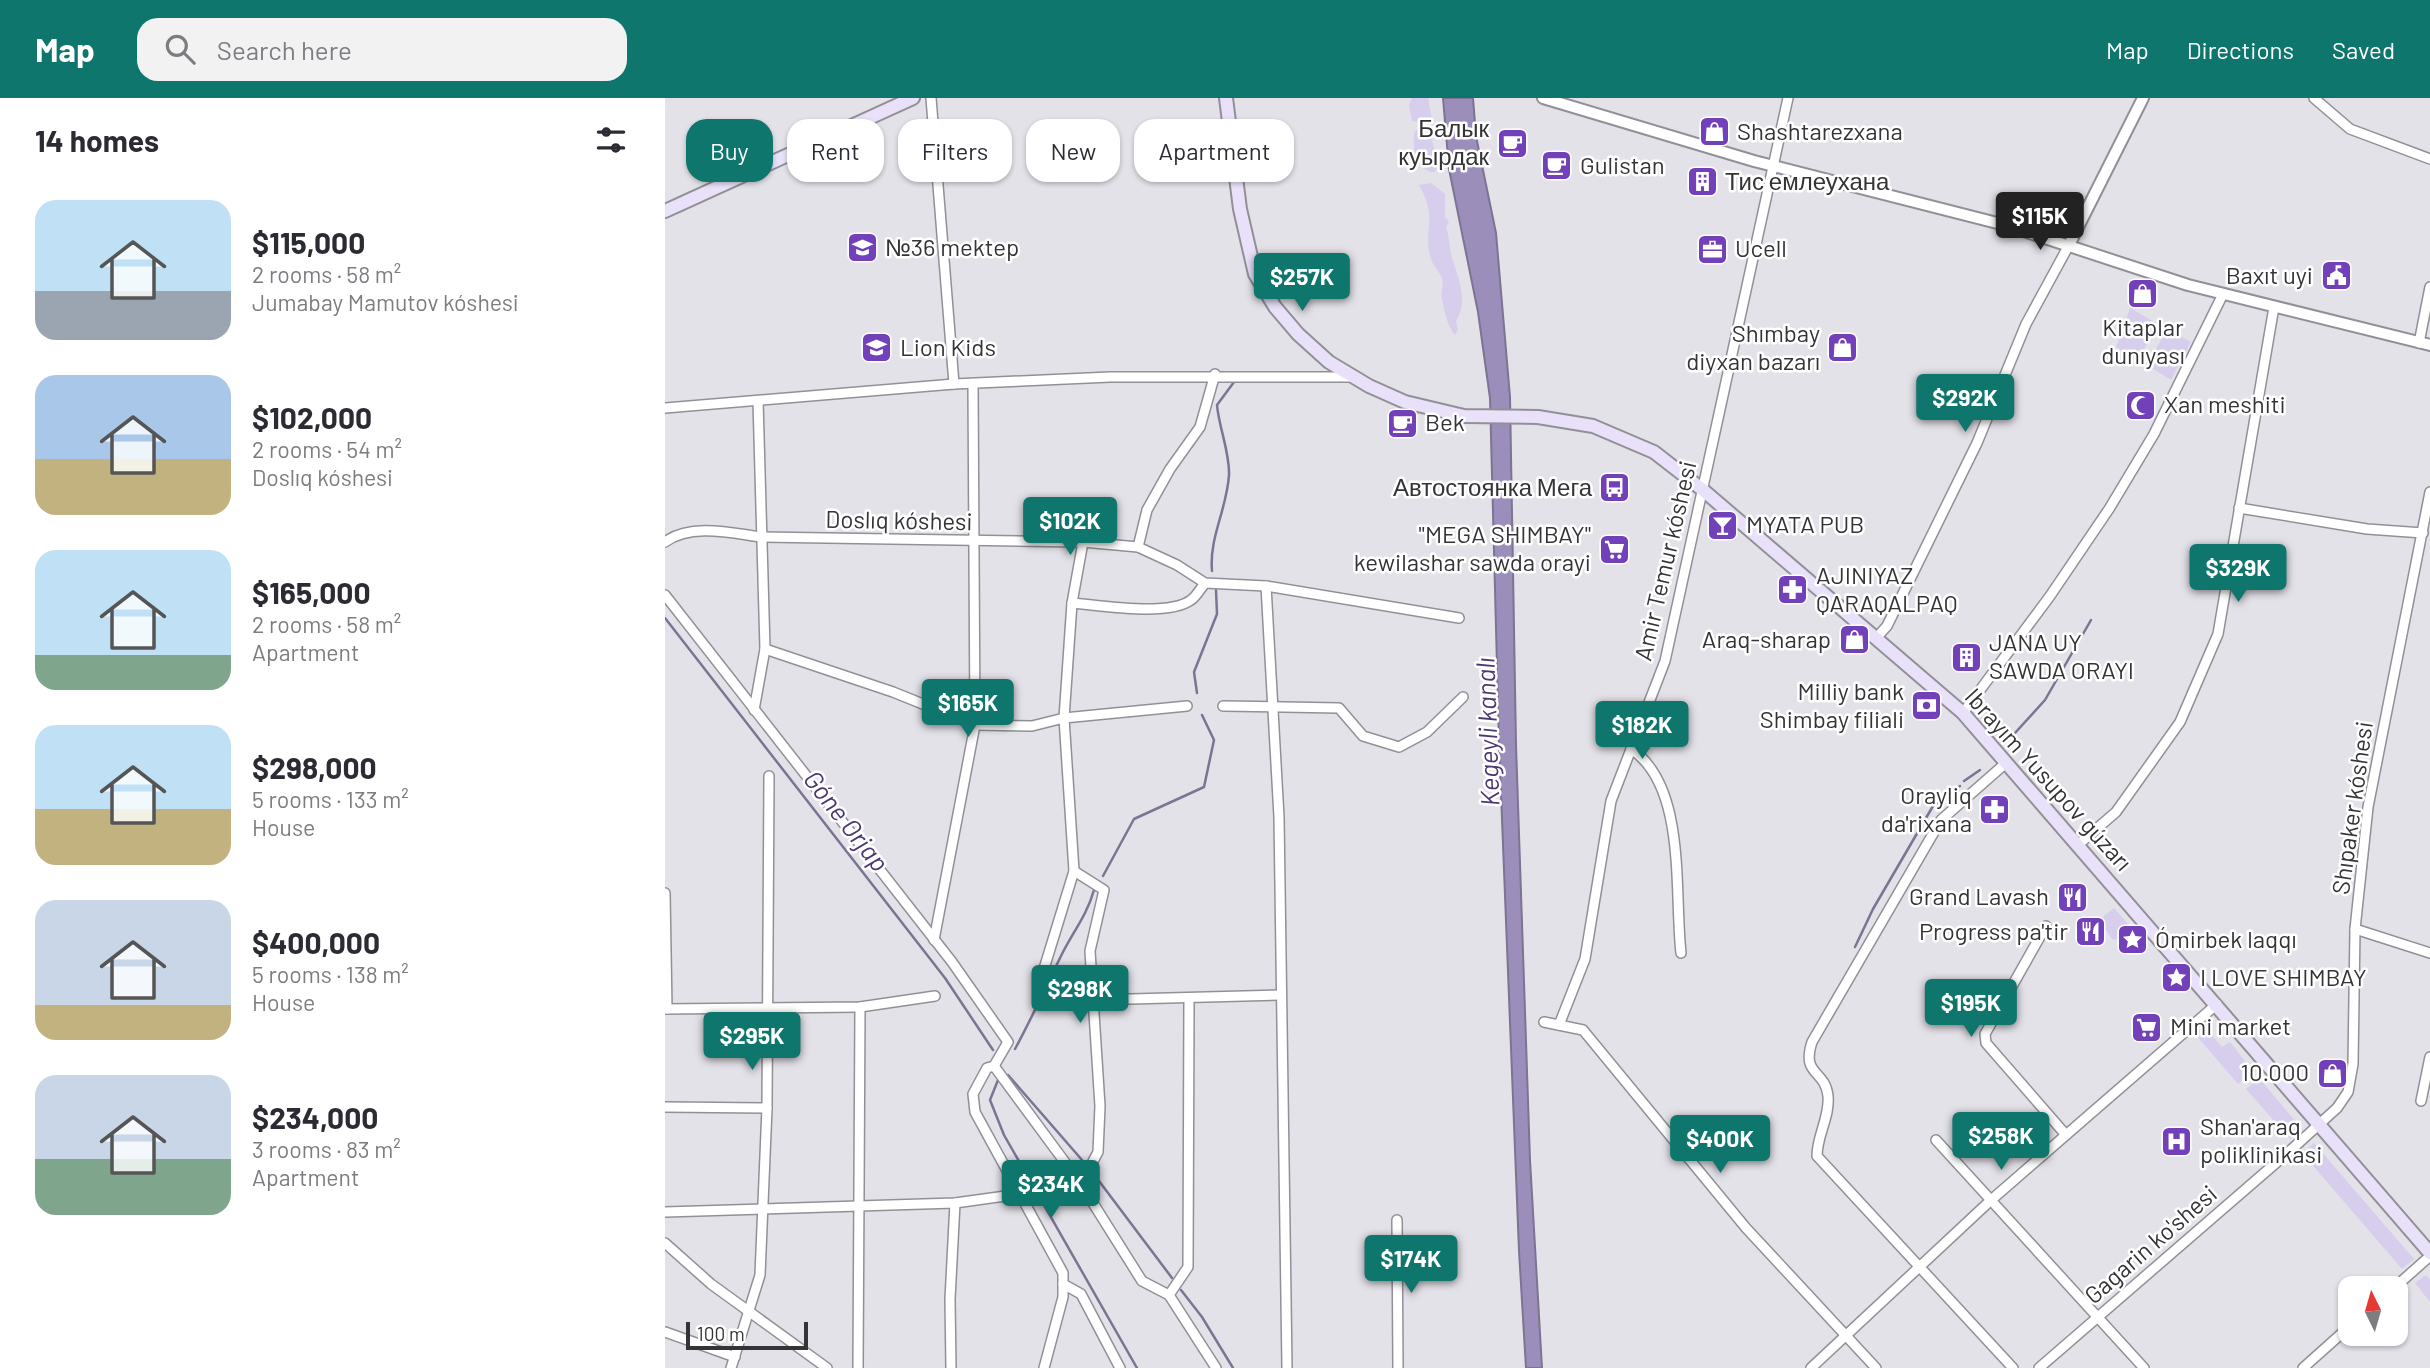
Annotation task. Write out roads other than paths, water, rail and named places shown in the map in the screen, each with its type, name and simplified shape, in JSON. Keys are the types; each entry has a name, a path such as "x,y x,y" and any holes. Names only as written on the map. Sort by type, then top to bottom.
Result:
{"main road":[{"path":"665,211 913,98"},
{"path":"1218,98 1226,119"},
{"path":"1226,98 1228,119"},
{"name":"Ibrayım Yusupov gúzarı","path":"1237,182 1243,225 1255,274 1275,307 1298,334 1329,362 1405,402 1479,418 1521,417 1583,423 1654,452 1878,636 1963,713 2007,762 2430,1254"}],"street":[{"path":"931,98 954,384"},
{"path":"1543,98 1774,166 1955,211 2070,245 2188,285 2424,344 2430,287"},
{"name":"Amir Temur kóshesi","path":"1559,1026 1585,959 1611,801 1665,661 1743,293 1788,98"},
{"path":"1878,636 1887,626 1977,443 2026,324 2070,245 2143,98"},
{"path":"2314,98 2350,129 2430,159"},
{"path":"1963,713 2050,596 2109,509 2154,434 2223,294"},
{"path":"2079,844 2116,812 2180,722 2218,634 2239,508 2251,455 2274,307"},
{"path":"1139,547 1147,510 1170,469 1200,427 1215,374"},
{"path":"665,408 954,384 1215,374 1353,376"},
{"path":"934,940 975,725 973,384"},
{"path":"754,710 765,649 758,401"},
{"name":"Shıpaker kóshesi","path":"2320,1123 2337,1108 2348,1092 2350,1083 2353,1064 2355,929 2368,807 2430,492"},
{"path":"2239,508 2367,529 2423,533"},
{"name":"Doslıq kóshesi","path":"665,542 676,534 709,531 761,537 1083,542 1139,547 1177,565 1205,583 1266,586 1459,618"},
{"path":"1043,972 1074,870 1064,718 1072,603 1083,542"},
{"path":"1072,603 1140,608 1173,607 1191,600 1205,583"},
{"path":"1266,586 1279,817 1287,1368"},
{"path":"665,595 934,940 1008,1042 994,1066 987,1068 973,1094 975,1112 1063,1273 1063,1297 1044,1368"},
{"path":"765,649 893,692 975,725 1032,726 1064,718 1187,706"},
{"path":"1223,706 1339,708 1363,736 1399,747 1427,732 1463,697"},
{"path":"1631,749 1646,759 1664,789 1675,840 1675,897 1681,953"},
{"path":"2007,762 1941,820 1812,1041 1807,1057 1809,1068 1823,1083 1828,1095 1827,1115 1817,1142 1817,1156 1921,1265 2013,1368"},
{"path":"731,1368 761,1275 767,1108 769,776"},
{"path":"1074,870 1104,890 1090,951 1100,1105 1098,1152 1081,1184"},
{"path":"665,894 666,1009 860,1007 935,996"},
{"path":"2046,926 1985,1034 1986,1043 2066,1135"},
{"path":"2355,929 2430,953"},
{"path":"1093,1000 1281,995"},
{"path":"1169,1295 1188,1267 1189,999"},
{"path":"1811,1368 1990,1201 2217,1004"},
{"path":"858,1368 861,1206 860,1007"},
{"path":"1544,1022 1583,1030 1737,1218 1876,1368"},
{"path":"2421,1101 2430,1058"},
{"path":"994,1066 1081,1184 1142,1281 1169,1295 1216,1368"},
{"path":"665,1107 767,1108"},
{"name":"Gagarin ko'shesi","path":"2039,1368 2320,1123"},
{"path":"1936,1140 2144,1368"},
{"path":"665,1212 955,1203 1020,1194"},
{"path":"951,1368 950,1299 955,1203"},
{"path":"1397,1220 1398,1368"},
{"path":"665,1242 750,1314 827,1368"},
{"path":"2407,1276 2430,1254"},
{"path":"1063,1284 1081,1294 1120,1368"},
{"path":"665,1332 735,1357"},
{"path":"2302,1368 2338,1336"}],"waterway":[{"path":"1212,571 1213,546 1229,475 1217,405 1234,382"},
{"path":"1197,693 1194,672 1217,614 1216,590"},
{"name":"Góne Orjap","path":"665,618 945,978 993,1050"},
{"path":"2015,733 2045,700 2091,620"},
{"path":"1103,876 1134,819 1204,787 1214,740 1202,715"},
{"path":"1964,781 1980,770"},
{"path":"1855,947 1873,909 1933,806 1960,786"},
{"path":"1015,1049 1084,915 1094,890"},
{"name":"Góne Orjap","path":"1008,1075 1082,1160"},
{"path":"998,1080 990,1100 1004,1135 1137,1368"},
{"name":"Góne Orjap","path":"1093,1173 1172,1278"},
{"name":"Góne Orjap","path":"1181,1290 1202,1317 1233,1368"}],"place":[{"name":"Shashtarezxana","path":"1714,132"},
{"name":"Балык куырдак","path":"1512,143"},
{"name":"Gulistan","path":"1557,166"},
{"name":"Тис емлеухана","path":"1702,182"},
{"name":"№36 mektep","path":"862,248"},
{"name":"Ucell","path":"1712,249"},
{"name":"Baxıt uyi","path":"2336,276"},
{"name":"Kitaplar dunıyası","path":"2143,294"},
{"name":"Lion Kids","path":"877,348"},
{"name":"Shımbay diyxan bazarı","path":"1843,348"},
{"name":"Xan meshiti","path":"2141,405"},
{"name":"Bek","path":"1402,423"},
{"name":"Автостоянка Мега","path":"1615,488"},
{"name":"MYATA PUB","path":"1723,525"},
{"name":"\"MEGA SHIMBAY\" kewilashar sawda orayi","path":"1614,549"},
{"name":"AJINIYAZ QARAQALPAQ","path":"1793,590"},
{"name":"Araq-sharap","path":"1854,640"},
{"name":"JANA UY SAWDA ORAYI","path":"1966,657"},
{"name":"Milliy bank Shimbay filiali","path":"1927,706"},
{"name":"Orayliq da'rixana","path":"1995,810"},
{"name":"Grand Lavash","path":"2072,897"},
{"name":"Progress pa'tir","path":"2091,932"},
{"name":"Ómirbek laqqı","path":"2132,940"},
{"name":"I LOVE SHIMBAY","path":"2177,978"},
{"name":"Mini market","path":"2147,1027"},
{"name":"10.000","path":"2332,1073"},
{"name":"Shan'araq poliklinikasi","path":"2177,1141"}],"water label":[{"name":"Kegeyli kanalı","path":"1488,732"}]}
